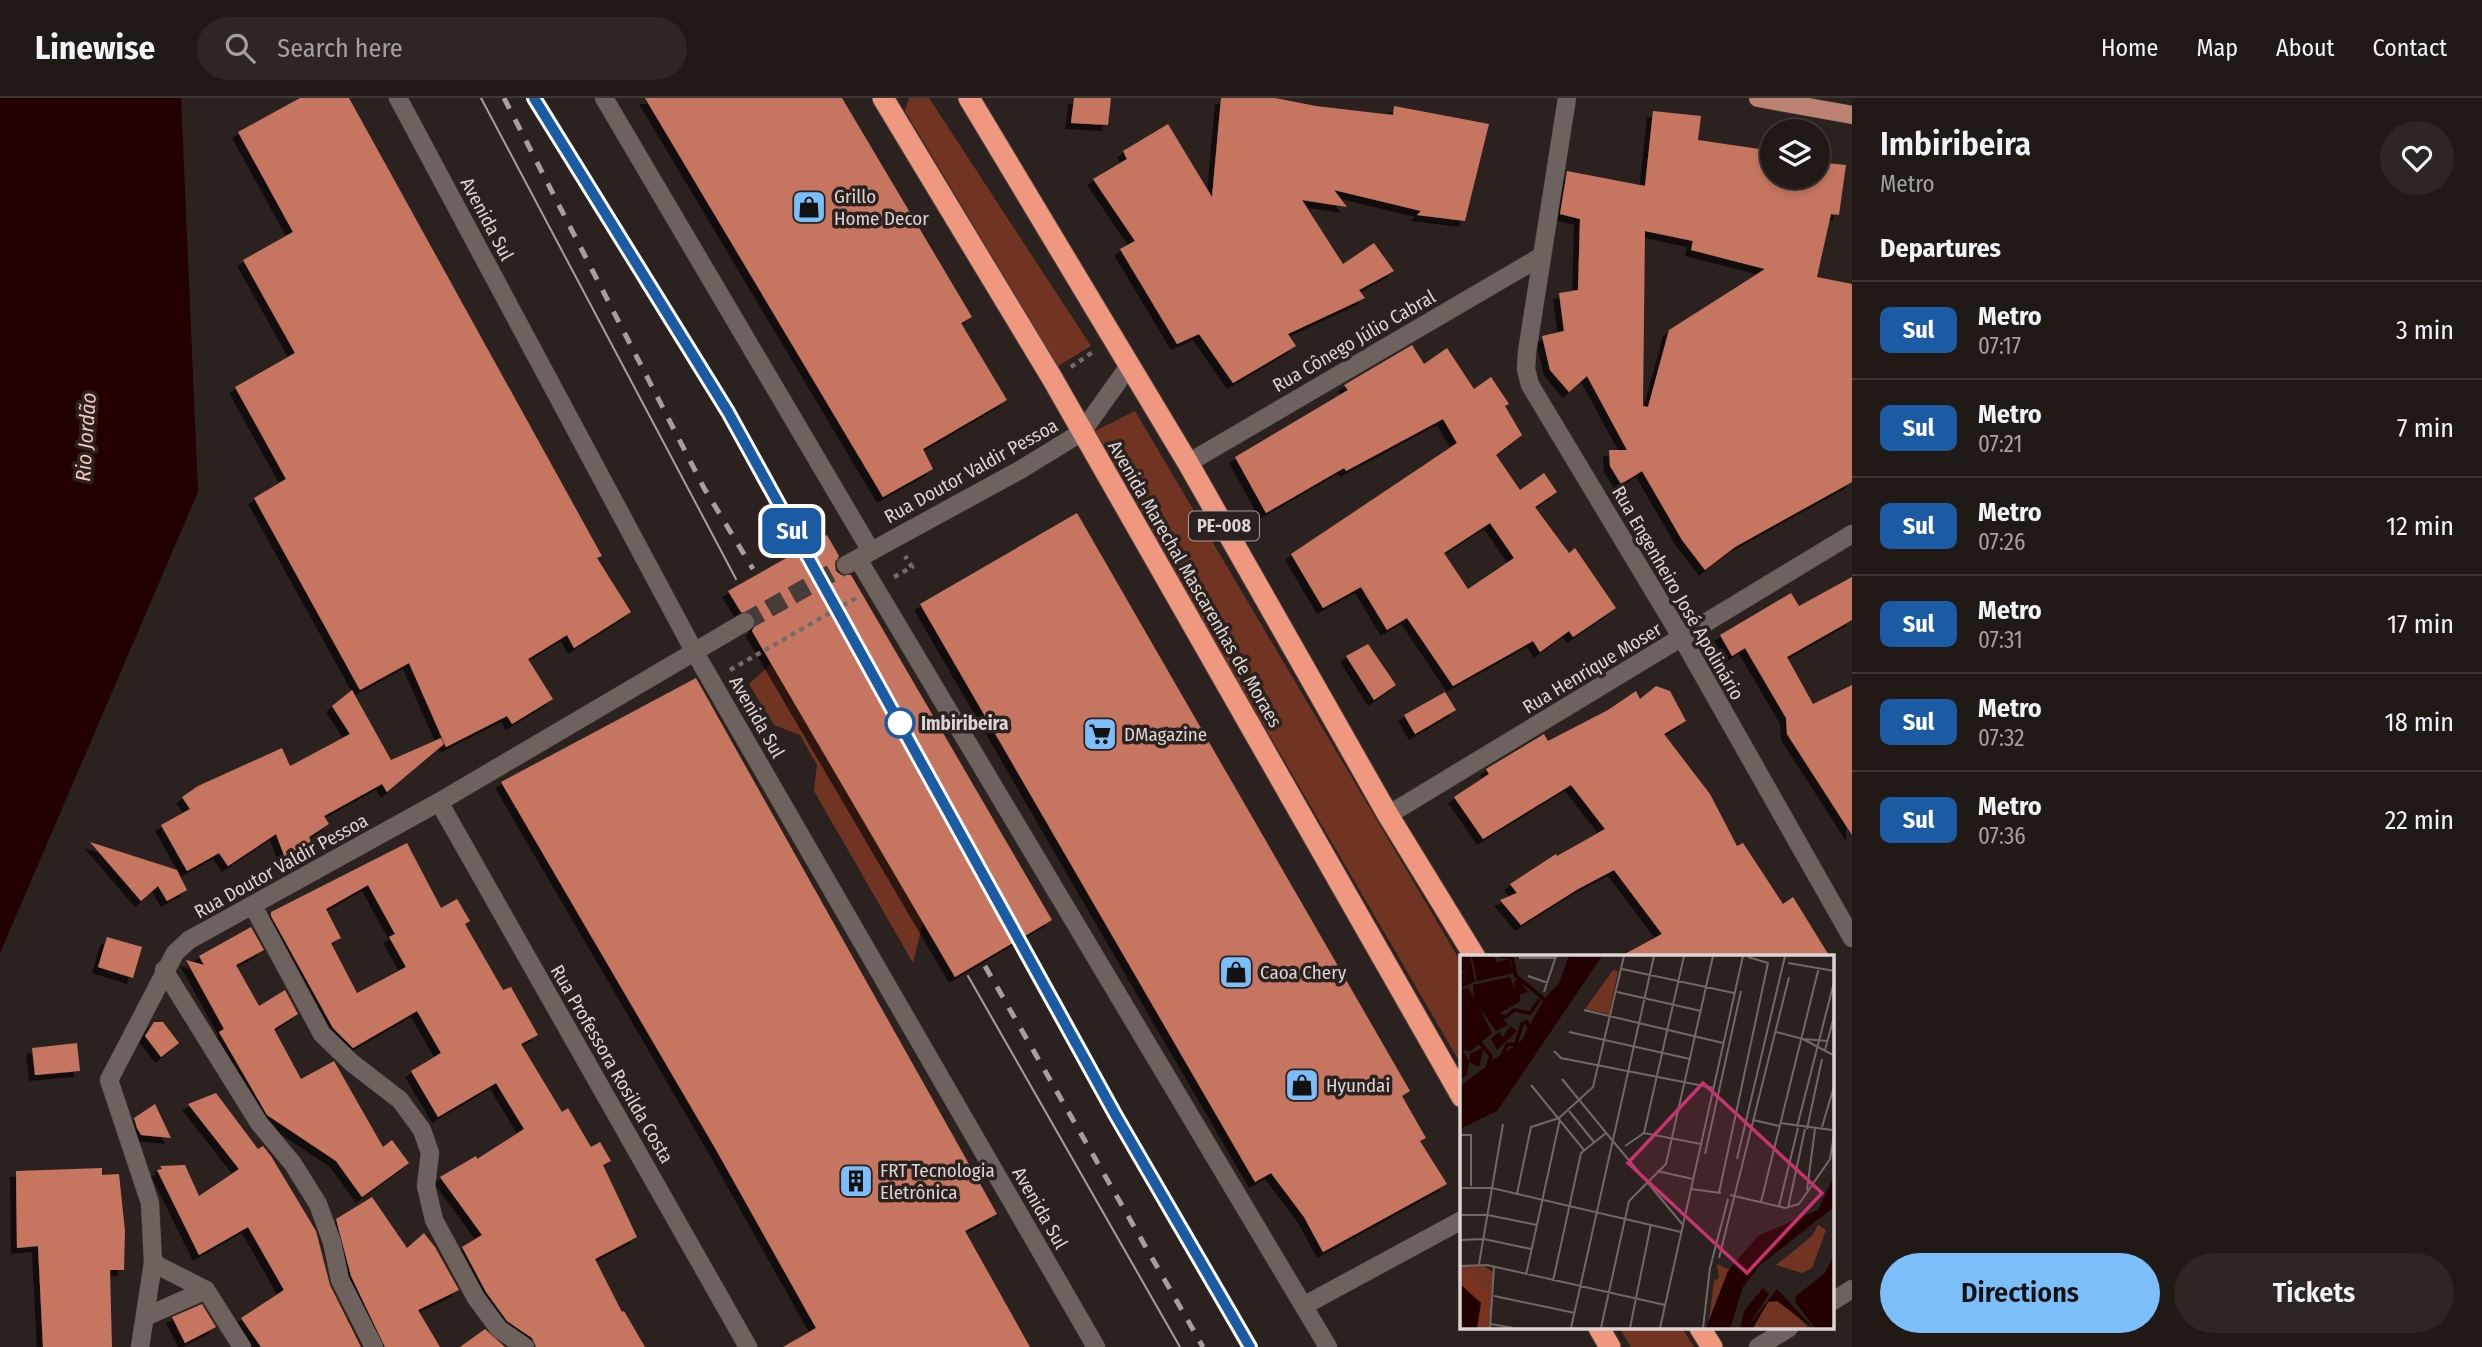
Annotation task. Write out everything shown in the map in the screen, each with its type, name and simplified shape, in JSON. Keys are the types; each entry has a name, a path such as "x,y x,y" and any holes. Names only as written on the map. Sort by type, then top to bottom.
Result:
{"highway":[{"name":"PE-008","path":"970,98 1188,463 1388,815 1474,955"},
{"name":"Avenida Marechal Mascarenhas de Moraes","path":"889,102 1052,378 1460,1094"},
{"path":"1600,1330 1610,1347"},
{"path":"1701,1330 1712,1347"}],"main road":[{"path":"1758,98 1852,115"}],"street":[{"name":"Avenida Sul","path":"398,98 694,651 1096,1347"},
{"path":"604,98 858,558 1328,1347"},
{"name":"Rua Engenheiro José Apolinário","path":"1567,98 1527,352 1526,369 1530,385 1682,638 1852,938"},
{"name":"Rua Cônego Júlio Cabral","path":"1188,463 1542,256"},
{"name":"Rua Doutor Valdir Pessoa","path":"858,558 1082,432 1129,366"},
{"name":"Rua Henrique Moser","path":"1388,815 1852,534"},
{"name":"Rua Doutor Valdir Pessoa","path":"140,1347 153,1263 149,1203 109,1080 164,970 189,940 439,803 745,622"},
{"name":"Rua Professora Rosilda Costa","path":"439,803 748,1347"},
{"path":"253,906 322,1034 352,1063 400,1100 422,1130 430,1153 426,1186 434,1220 475,1298 499,1329 525,1347"},
{"path":"164,970 259,1124 293,1164 318,1204 332,1242 340,1280 374,1347"},
{"path":"1305,1305 1460,1221"},
{"path":"153,1263 206,1290 242,1347"},
{"path":"1834,1300 1852,1289"},
{"path":"145,1317 206,1290"},
{"path":"1758,1347 1786,1330"}],"path":[{"path":"1052,378 1114,339"},
{"path":"712,680 912,567 895,538"}],"shaded area":[{"path":"909,98 929,98 1091,346 1058,366 905,111"},
{"path":"1135,411 1460,961 1460,1063 1093,432"},
{"path":"771,664 923,922 913,963 814,791 817,765 800,735 774,725 749,684"},
{"path":"1620,1330 1683,1330 1694,1347 1631,1347"}],"water":[{"name":"Rio Jordão","path":"0,98 181,98 198,492 0,953"}],"building":[{"path":"300,98 349,98 602,556 597,558 631,612 574,648 567,635 528,659 553,699 512,724 507,716 446,747 409,663 360,690 254,498 286,479 235,387 295,353 243,260 293,232 238,132"},
{"name":"Grillo Home Decor","path":"645,98 842,98 972,317 961,323 1007,400 923,449 933,469 883,497"},
{"path":"1074,98 1111,98 1108,125 1071,123"},
{"path":"1221,98 1275,98 1393,115 1394,106 1489,124 1465,221 1417,215 1421,211 1334,190 1347,207 1302,200 1343,264 1374,243 1394,271 1359,290 1365,298 1288,334 1296,346 1233,383 1199,334 1177,344 1120,249 1135,241 1093,179 1127,159 1123,151 1168,124 1212,197"},
{"path":"1653,111 1701,116 1698,140 1760,149 1760,189 1830,189 1830,163 1846,165 1839,215 1831,214 1817,277 1852,284 1852,482 1735,547 1705,570 1682,540 1642,471 1621,484 1610,466 1609,450 1627,450 1587,376 1569,392 1550,370 1542,336 1564,331 1559,293 1578,290 1580,219 1560,214 1567,171 1645,186","holes":["1645,231 1693,241 1691,250 1765,269 1669,330 1648,407 1643,406"]},
{"path":"1412,345 1424,364 1447,348 1474,389 1491,377 1509,404 1505,406 1522,435 1496,455 1520,490 1544,473 1557,492 1535,507 1569,553 1575,548 1616,608 1573,637 1569,631 1540,652 1533,641 1453,686 1407,618 1387,630 1361,587 1323,608 1291,554 1457,443 1443,419 1346,471 1344,468 1266,513 1235,457 1348,390 1344,385","holes":["1490,523 1514,558 1468,589 1444,553"]},
{"path":"1077,513 1410,1091 1402,1096 1426,1138 1420,1141 1447,1184 1323,1252 1304,1217 1271,1173 1255,1182 920,604"},
{"path":"827,535 839,556 835,564 836,571 841,575 851,575 1052,920 955,977 752,631 756,623 754,616 741,612 728,591"},
{"path":"1852,577 1852,620 1787,657 1813,704 1852,685 1852,835 1787,734 1786,718 1745,648 1732,656 1720,635 1791,593 1799,606"},
{"path":"1368,644 1396,685 1374,700 1346,656"},
{"path":"696,678 997,1214 965,1231 1030,1347 783,1347 816,1328 715,1148 501,782"},
{"path":"1656,686 1670,691 1686,721 1664,734 1710,794 1737,846 1743,843 1783,904 1793,897 1829,955 1623,955 1662,934 1614,870 1521,925 1500,900 1517,893 1510,884 1556,854 1557,856 1605,829 1571,785 1483,839 1454,797 1489,774 1486,769 1544,734 1548,741 1608,710 1636,691 1640,699"},
{"path":"352,690 391,760 441,738 444,744 387,792 382,784 324,816 329,824 309,837 313,847 285,858 276,834 228,866 219,853 187,871 161,825 190,809 182,797 198,786 282,748 290,766 350,734 332,706"},
{"path":"1445,692 1456,710 1415,734 1404,715"},
{"path":"90,842 177,870 187,890 167,901 158,886 141,901"},
{"path":"407,843 441,908 457,899 470,921 465,924 503,990 511,987 538,1035 521,1044 562,1112 568,1108 591,1147 600,1142 611,1161 603,1165 637,1237 595,1259 622,1312 624,1311 645,1347 536,1347 532,1338 507,1321 486,1292 462,1247 482,1235 440,1177 476,1156 477,1159 524,1129 496,1083 438,1117 411,1071 441,1053 417,1011 353,1048 333,1028 271,912","holes":["368,885 395,934 389,937 406,967 357,993 331,943 341,938 326,909"]},
{"path":"251,927 264,950 236,965 259,1006 285,990 298,1014 274,1029 301,1079 334,1061 383,1147 392,1140 409,1163 362,1197 336,1161 267,1115 219,1032 224,1029 186,960 204,965 199,956"},
{"path":"107,937 142,947 133,978 98,967"},
{"path":"154,1022 163,1022 179,1043 161,1057 145,1036"},
{"path":"77,1043 80,1071 35,1075 32,1048"},
{"path":"216,1093 258,1149 263,1146 271,1156 316,1231 330,1285 361,1347 261,1347 241,1318 284,1290 248,1227 199,1255 157,1170 162,1169 160,1166 185,1165 199,1196 239,1169 188,1104"},
{"path":"155,1104 171,1138 141,1135 137,1128 134,1118"},
{"path":"102,1168 102,1175 119,1174 125,1231 124,1270 110,1270 112,1347 43,1347 38,1246 17,1248 16,1171"},
{"path":"372,1197 407,1248 424,1233 459,1290 418,1310 440,1347 385,1347 351,1276 336,1219"},
{"path":"202,1304 216,1327 185,1343 172,1317"},
{"path":"485,1329 505,1347 460,1347"}],"tunnel":[{"path":"745,622 846,565"}],"tram line":[{"path":"481,98 736,579"},
{"path":"968,976 1180,1347"}],"railway":[{"path":"504,98 704,488 753,569"},
{"path":"534,98 728,412 798,543"},
{"path":"1022,944 1116,1116 1250,1347"},
{"path":"985,966 1203,1347"}],"metro line":[{"name":"Sul","path":"534,98 728,412 1116,1116 1250,1347"}],"place":[{"name":"Grillo Home Decor","path":"809,207"},
{"name":"Imbiribeira","path":"900,723"},
{"name":"DMagazine","path":"1100,734"},
{"name":"Caoa Chery","path":"1236,972"},
{"name":"Hyundai","path":"1302,1085"},
{"name":"FRT Tecnologia Eletrônica","path":"856,1181"}]}
